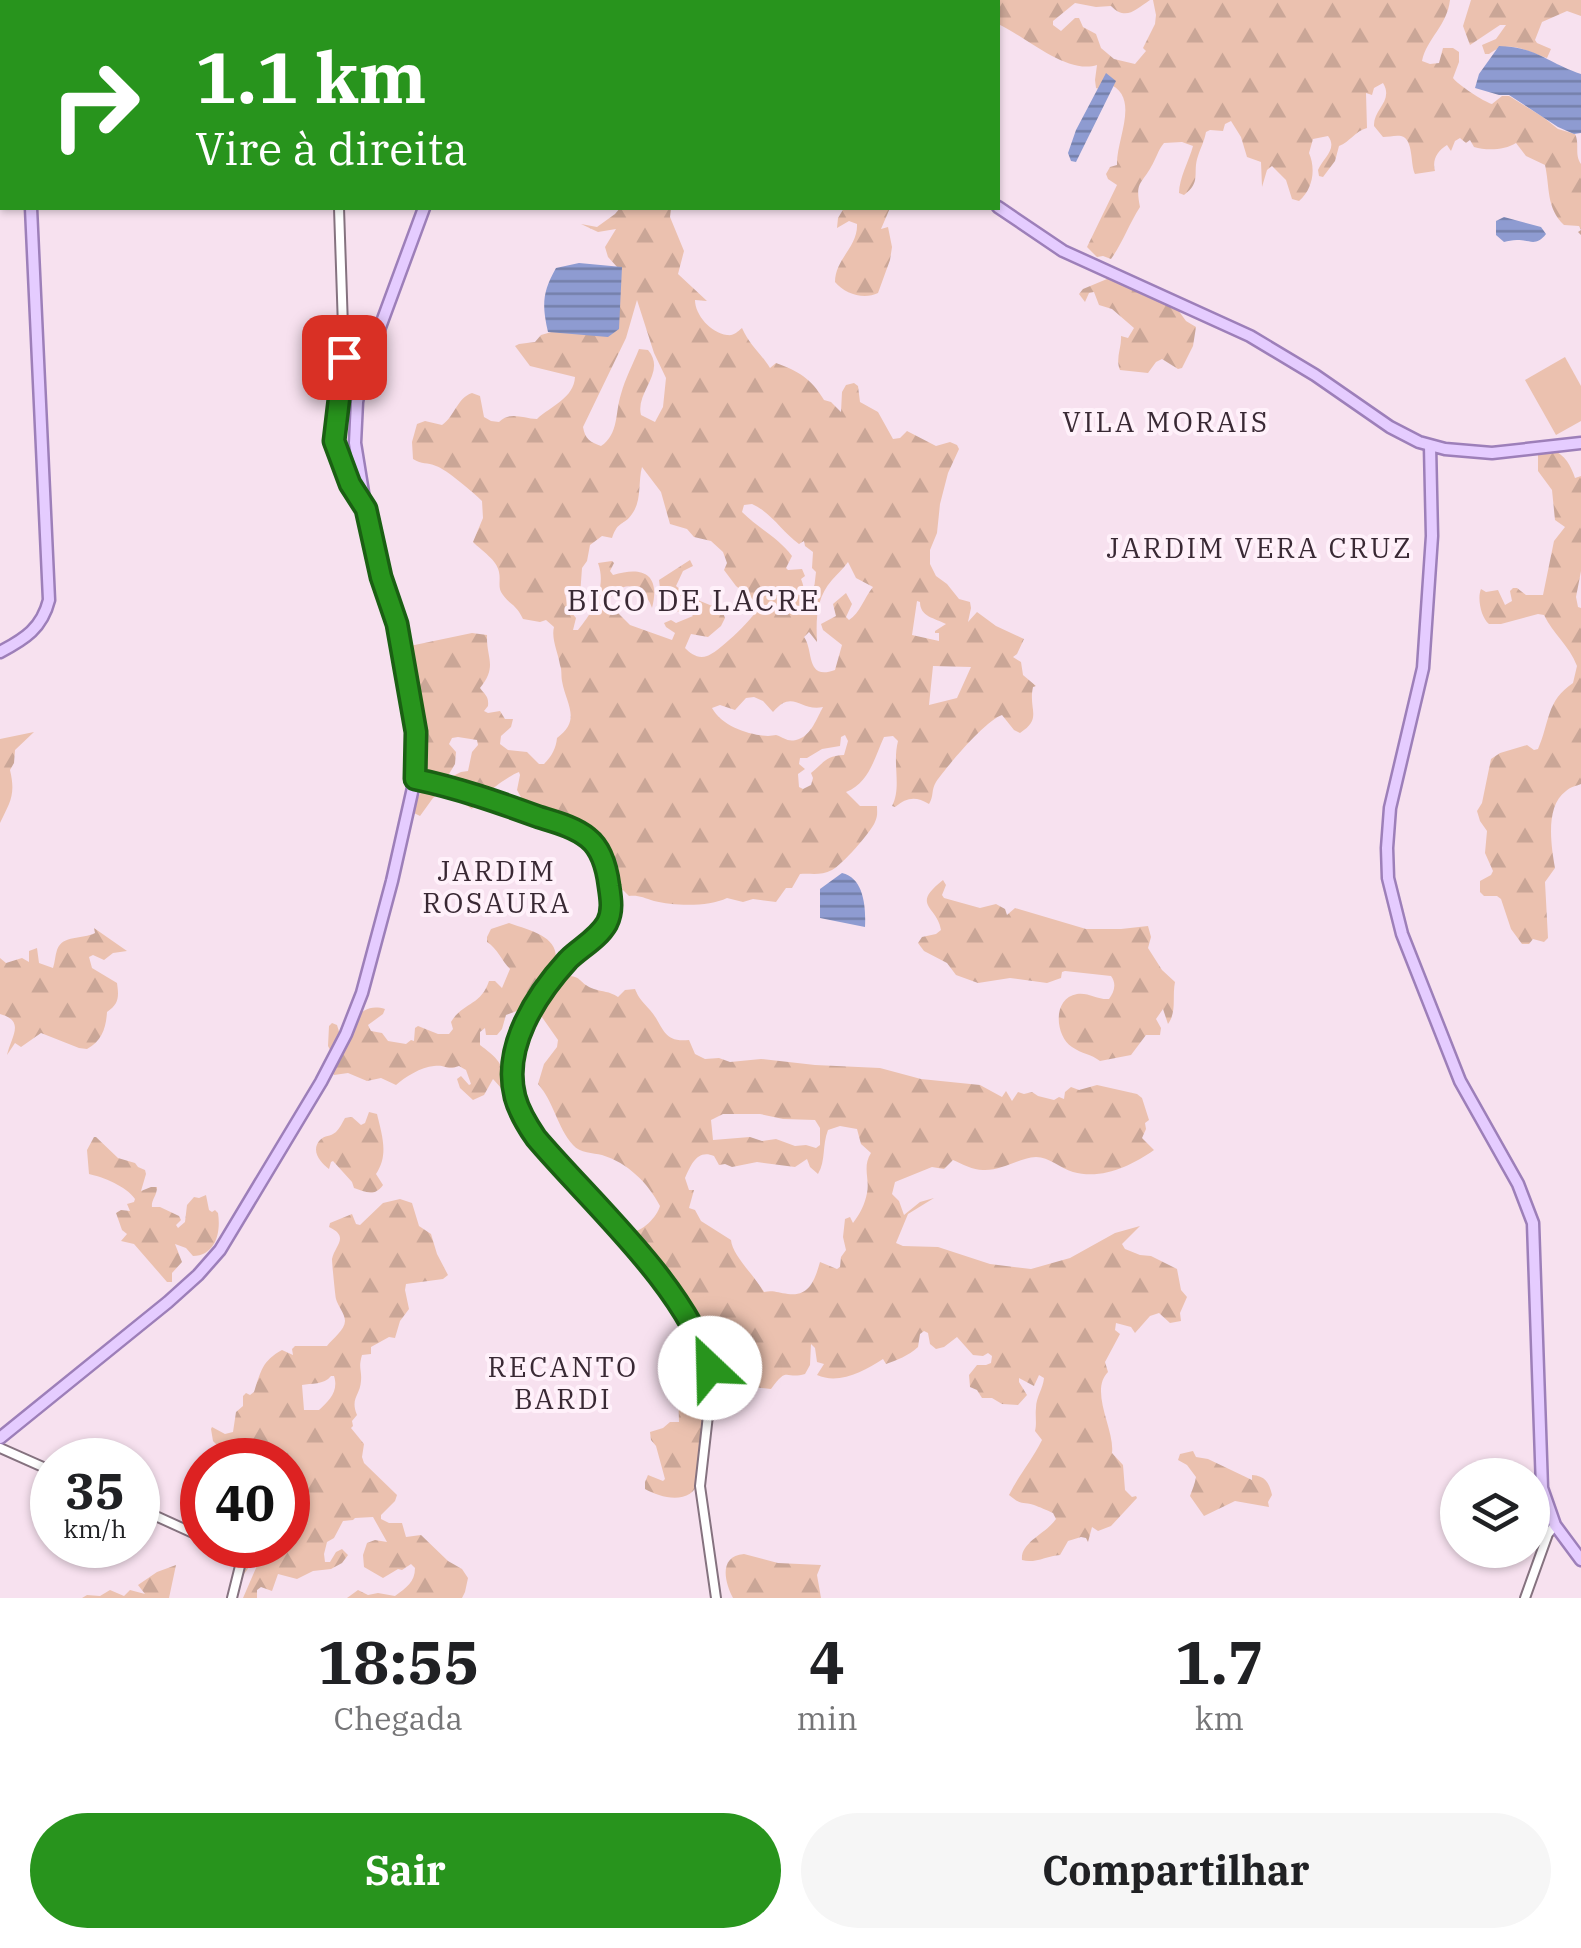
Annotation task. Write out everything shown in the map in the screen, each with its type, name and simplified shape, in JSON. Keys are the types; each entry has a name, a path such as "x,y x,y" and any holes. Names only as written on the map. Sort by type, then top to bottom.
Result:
{"main road":[{"path":"1001,207 1063,251 1250,336 1390,427 1430,446 1492,453 1581,443"},
{"path":"0,652 26,638 40,623 50,586 31,210"},
{"path":"0,1438 183,1289 220,1250 322,1082 362,993 415,779 416,732 397,624 381,577 355,443 359,388 423,210"},
{"path":"1430,446 1432,536 1423,668 1390,808 1388,878 1402,934 1454,1064 1518,1184 1533,1223 1540,1478 1554,1525 1581,1560"}],"street":[{"path":"340,210 344,338 334,441 350,484 366,509"},
{"path":"415,779 484,797 568,827 590,838 602,858 612,903 608,919 600,932 554,977 531,1009 514,1054 514,1096 536,1138 670,1291 705,1352 712,1380 700,1486 716,1598"},
{"path":"0,1448 30,1461"},
{"path":"1525,1598 1554,1525"},
{"path":"232,1598 240,1568"}],"green space":[{"path":"1000,0 1150,0 1126,13 1111,6 1075,3 1053,21 1061,31 1079,18 1114,59 1135,64 1146,51 1143,48 1155,24 1153,0 1450,0 1422,61 1439,63 1443,48 1453,48 1459,52 1459,62 1453,78 1465,88 1492,104 1509,96 1558,129 1575,134 1581,164 1581,230 1579,226 1564,225 1558,218 1551,204 1545,165 1526,156 1516,143 1484,149 1460,138 1451,151 1447,145 1438,153 1435,171 1415,174 1405,138 1383,137 1374,126 1385,100 1383,83 1374,88 1372,95 1366,93 1367,128 1339,146 1335,161 1323,177 1318,170 1331,149 1331,141 1328,136 1313,139 1309,153 1312,178 1299,201 1292,199 1286,180 1272,166 1262,187 1261,162 1247,157 1231,121 1223,131 1206,132 1196,162 1195,181 1184,195 1179,193 1179,187 1193,146 1164,143 1140,184 1140,207 1115,253 1111,259 1097,257 1087,247 1117,185 1106,174 1117,165 1125,108 1117,89 1107,83 1096,88 1097,65 1085,67 1060,60 1000,25"},
{"path":"1471,0 1581,0 1581,16 1567,11 1542,22 1535,40 1551,49 1547,58 1511,47 1485,54 1482,45 1496,39 1506,25 1470,45 1463,26"},
{"path":"618,210 671,210 684,251 678,274 707,301 695,300 701,317 710,327 732,335 742,328 770,368 776,363 797,372 841,412 842,392 846,385 854,383 860,402 878,412 893,439 907,431 936,446 950,442 957,445 959,449 940,504 930,564 936,576 959,599 970,602 968,622 977,612 1024,639 1013,657 1021,662 1023,675 1036,686 1032,695 1033,718 1027,728 1020,733 1002,715 995,719 941,775 929,804 912,799 895,807 892,806 898,741 893,736 884,737 865,776 846,792 860,806 877,806 872,827 837,867 824,873 800,874 792,888 786,888 776,902 727,898 681,905 629,896 623,890 618,893 602,875 583,836 554,820 526,818 517,790 519,772 493,788 472,809 452,795 439,793 420,816 414,813 414,805 428,779 419,770 418,738 422,730 400,678 405,647 472,633 487,635 490,668 480,688 488,700 484,711 500,711 505,719 513,719 501,736 500,744 508,750 527,752 544,764 555,749 557,738 569,725 570,711 554,627 546,620 523,619 501,592 498,568 473,542 483,518 482,501 441,468 413,459 412,442 417,424 425,421 442,425 472,393 480,396 484,417 499,422 512,416 537,419 571,391 575,377 530,366 515,346 535,342 541,335 565,328 618,268 605,247 616,229 598,232 581,224 597,227","holes":["637,300 666,378 663,407 655,422 641,415 642,398 654,366 648,350 639,349 623,388 614,429 601,446 591,441 583,427 626,338","642,467 661,492 670,524 711,541 723,552 727,563 724,570 757,603 748,622 707,656 695,655 685,648 691,634 708,637 725,618 722,610 688,596 676,586 683,571 693,566 690,560 659,580 660,588 678,612 693,616 664,623 675,633 672,640 630,625 614,609 605,607 623,587 639,590 652,608 654,596 647,575 633,571 613,575 612,561 598,563 601,581 597,599 584,623 573,630 576,618 568,608 565,593 569,590 576,603 590,545 602,536 612,538 632,514","752,504 765,512 813,552 813,598 806,597 802,569 786,568 792,556 742,512 744,505","848,562 856,578 873,587 849,620 846,617 852,604 846,593 833,604 836,616 821,624 842,645 835,670 819,671 804,637 809,632 817,642 820,601","917,601 925,614 946,624 935,631 939,641 912,635","933,666 971,667 957,698 929,705","746,698 763,701 773,712 792,701 823,707 807,734 787,740 736,728 712,708 720,705 735,710","845,735 848,741 844,755 826,760 811,773 811,785 799,787 798,774 805,769 799,764 800,758 840,746","458,737 477,740 478,745 472,752 468,771 443,781 439,775 449,774 455,764 456,752 449,744"]},
{"path":"843,210 889,210 881,229 888,227 892,247 878,293 855,295 835,282 857,224 849,221 837,228"},
{"path":"1107,279 1123,280 1136,292 1178,310 1196,327 1193,346 1182,368 1162,359 1148,373 1120,370 1121,336 1128,338 1134,328 1112,309 1099,305 1094,292 1089,293 1085,302 1079,294"},
{"path":"1565,357 1581,386 1581,421 1556,435 1525,380"},
{"path":"1552,450 1567,461 1575,478 1581,476 1581,571 1576,597 1581,608 1581,784 1569,788 1559,798 1552,816 1555,868 1545,882 1548,938 1522,944 1511,929 1501,899 1480,892 1480,881 1493,871 1485,853 1487,831 1477,811 1491,759 1527,745 1538,749 1553,705 1573,683 1577,666 1544,615 1489,624 1479,597 1481,589 1498,590 1505,605 1512,601 1513,588 1526,595 1543,595 1554,541 1565,527 1555,520 1552,490 1538,471 1538,455"},
{"path":"34,732 15,750 10,770 11,798 0,823 0,739"},
{"path":"943,880 944,898 980,908 996,904 1007,915 1015,908 1086,929 1148,926 1148,948 1175,982 1168,1024 1163,1009 1156,1019 1160,1035 1146,1035 1131,1055 1100,1061 1066,1042 1060,1010 1063,1002 1077,994 1109,999 1114,988 1111,976 1065,971 1061,978 1047,983 1010,978 978,983 956,975 947,963 924,951 918,943 922,937 941,930 927,901"},
{"path":"509,923 547,939 556,953 552,975 556,978 575,977 618,997 625,990 635,989 668,1036 689,1040 695,1054 705,1059 880,1068 921,1079 980,1085 1002,1097 1006,1091 1012,1101 1018,1092 1032,1092 1054,1100 1064,1099 1071,1087 1079,1090 1097,1085 1142,1098 1149,1120 1142,1138 1154,1150 1126,1166 1084,1174 1041,1157 983,1170 953,1160 944,1169 932,1167 895,1182 892,1194 904,1215 920,1202 934,1198 908,1214 896,1243 903,1246 938,1247 990,1264 1031,1269 1070,1258 1115,1233 1140,1226 1122,1244 1125,1249 1177,1269 1181,1290 1187,1297 1181,1321 1170,1323 1159,1313 1150,1316 1135,1333 1131,1327 1116,1323 1115,1330 1120,1334 1105,1362 1108,1372 1101,1389 1112,1453 1123,1465 1125,1490 1137,1498 1111,1526 1098,1531 1092,1527 1088,1542 1081,1537 1068,1541 1060,1555 1022,1560 1029,1543 1056,1519 1053,1513 1009,1495 1042,1440 1035,1431 1036,1404 1044,1378 1039,1375 1034,1386 1019,1378 1027,1395 1018,1405 982,1398 970,1387 969,1375 977,1365 991,1363 992,1356 973,1355 957,1337 936,1349 924,1331 918,1347 906,1355 886,1364 883,1359 843,1377 817,1375 824,1364 817,1362 811,1344 810,1365 805,1374 784,1375 771,1389 744,1386 728,1391 710,1385 696,1488 676,1498 645,1489 648,1475 665,1479 650,1432 679,1422 675,1380 696,1368 701,1362 700,1353 690,1328 652,1275 652,1266 630,1235 644,1227 660,1206 643,1182 620,1163 573,1145 538,1084 558,1040 529,992 522,1009 506,1015 497,1035 486,1035 485,1028 480,1032 480,1045 502,1068 502,1089 493,1079 484,1095 473,1100 460,1088 457,1079 461,1076 471,1084 466,1070 459,1066 424,1068 396,1085 381,1078 367,1081 348,1073 334,1075 332,1071 334,1057 328,1046 332,1023 337,1025 341,1038 364,1011 385,1009 368,1025 371,1031 382,1033 388,1041 406,1044 414,1041 418,1026 449,1034 453,1029 451,1022 481,995 489,981 502,988 510,969 487,942 491,929","holes":["723,1114 815,1120 820,1128 820,1145 795,1146 776,1139 762,1141 750,1137 713,1140 711,1120","840,1126 857,1129 861,1144 871,1153 864,1205 853,1223 850,1217 845,1219 846,1250 840,1267 820,1262 802,1293 764,1292 739,1259 731,1240 701,1221 695,1210 689,1208 694,1190 689,1190 687,1173 695,1160 708,1154 719,1165 732,1167 757,1162 795,1167 807,1159 818,1174 828,1130"]},
{"path":"94,928 127,951 113,953 104,960 89,957 92,968 117,983 117,1000 107,1012 100,1038 87,1049 41,1033 21,1047 15,1043 7,1055 15,1025 0,1014 0,958 6,963 22,958 29,962 29,951 37,948 39,963 53,968 60,945 68,939 95,933"},
{"path":"369,1112 377,1114 383,1152 376,1174 383,1185 370,1192 354,1188 333,1161 329,1169 316,1148 322,1138 336,1132 345,1118 352,1117 361,1125"},
{"path":"94,1137 118,1158 145,1170 141,1191 157,1187 152,1207 179,1216 178,1228 185,1222 187,1205 194,1197 206,1195 209,1210 218,1213 219,1228 207,1252 193,1256 175,1244 182,1262 172,1273 172,1282 167,1282 134,1244 121,1241 127,1234 116,1213 130,1211 127,1204 135,1199 120,1186 89,1174 87,1150"},
{"path":"400,1199 412,1203 419,1226 431,1234 448,1275 406,1284 409,1309 395,1338 389,1337 371,1347 371,1354 362,1355 355,1401 357,1415 351,1428 364,1444 364,1463 397,1495 381,1519 402,1523 406,1537 421,1535 462,1569 468,1578 465,1592 462,1598 347,1598 358,1590 368,1595 395,1596 413,1577 415,1568 411,1564 383,1578 364,1567 367,1543 387,1542 373,1517 343,1521 334,1538 327,1542 325,1562 330,1562 342,1549 348,1555 342,1563 297,1579 278,1574 272,1591 261,1587 257,1598 243,1598 256,1568 310,1568 310,1438 212,1438 211,1429 225,1434 233,1432 243,1396 254,1392 263,1367 275,1354 282,1350 293,1355 295,1346 327,1346 341,1331 345,1318 336,1299 332,1259 340,1238 329,1227 352,1214 360,1225 383,1203","holes":["331,1376 334,1391 319,1410 304,1410 302,1385"]},
{"path":"1193,1451 1196,1457 1252,1480 1252,1475 1263,1478 1272,1495 1269,1507 1235,1501 1204,1516 1190,1496 1196,1477 1178,1460 1180,1454"},
{"path":"744,1554 778,1563 821,1565 817,1575 821,1598 733,1598 727,1584 727,1564"},
{"path":"176,1565 169,1598 82,1598 100,1596 110,1590 124,1596 130,1590 145,1594 138,1585"}],"water":[{"path":"1499,46 1533,52 1581,74 1581,133 1558,127 1509,95 1475,88 1479,74"},
{"path":"1106,73 1116,81 1076,162 1071,161 1068,153 1076,130"},
{"path":"1504,217 1541,227 1546,234 1536,242 1504,242 1496,235 1496,221"},
{"path":"579,263 622,267 619,329 608,337 548,332 545,299 551,277 556,268"},
{"path":"842,873 859,887 865,927 820,918 820,889"}],"district":[{"name":"VILA MORAIS","path":"1166,421"},
{"name":"JARDIM VERA CRUZ","path":"1260,547"},
{"name":"BICO DE LACRE","path":"694,599"},
{"name":"JARDIM ROSAURA","path":"497,886"},
{"name":"RECANTO BARDI","path":"563,1382"}],"route":[{"path":"344,357 334,441 350,484 366,509 381,577 397,624 416,732 415,779 484,797 581,833 596,847 608,880 612,903 607,923 554,977 531,1009 514,1054 514,1096 536,1138 670,1291 710,1368"}]}
